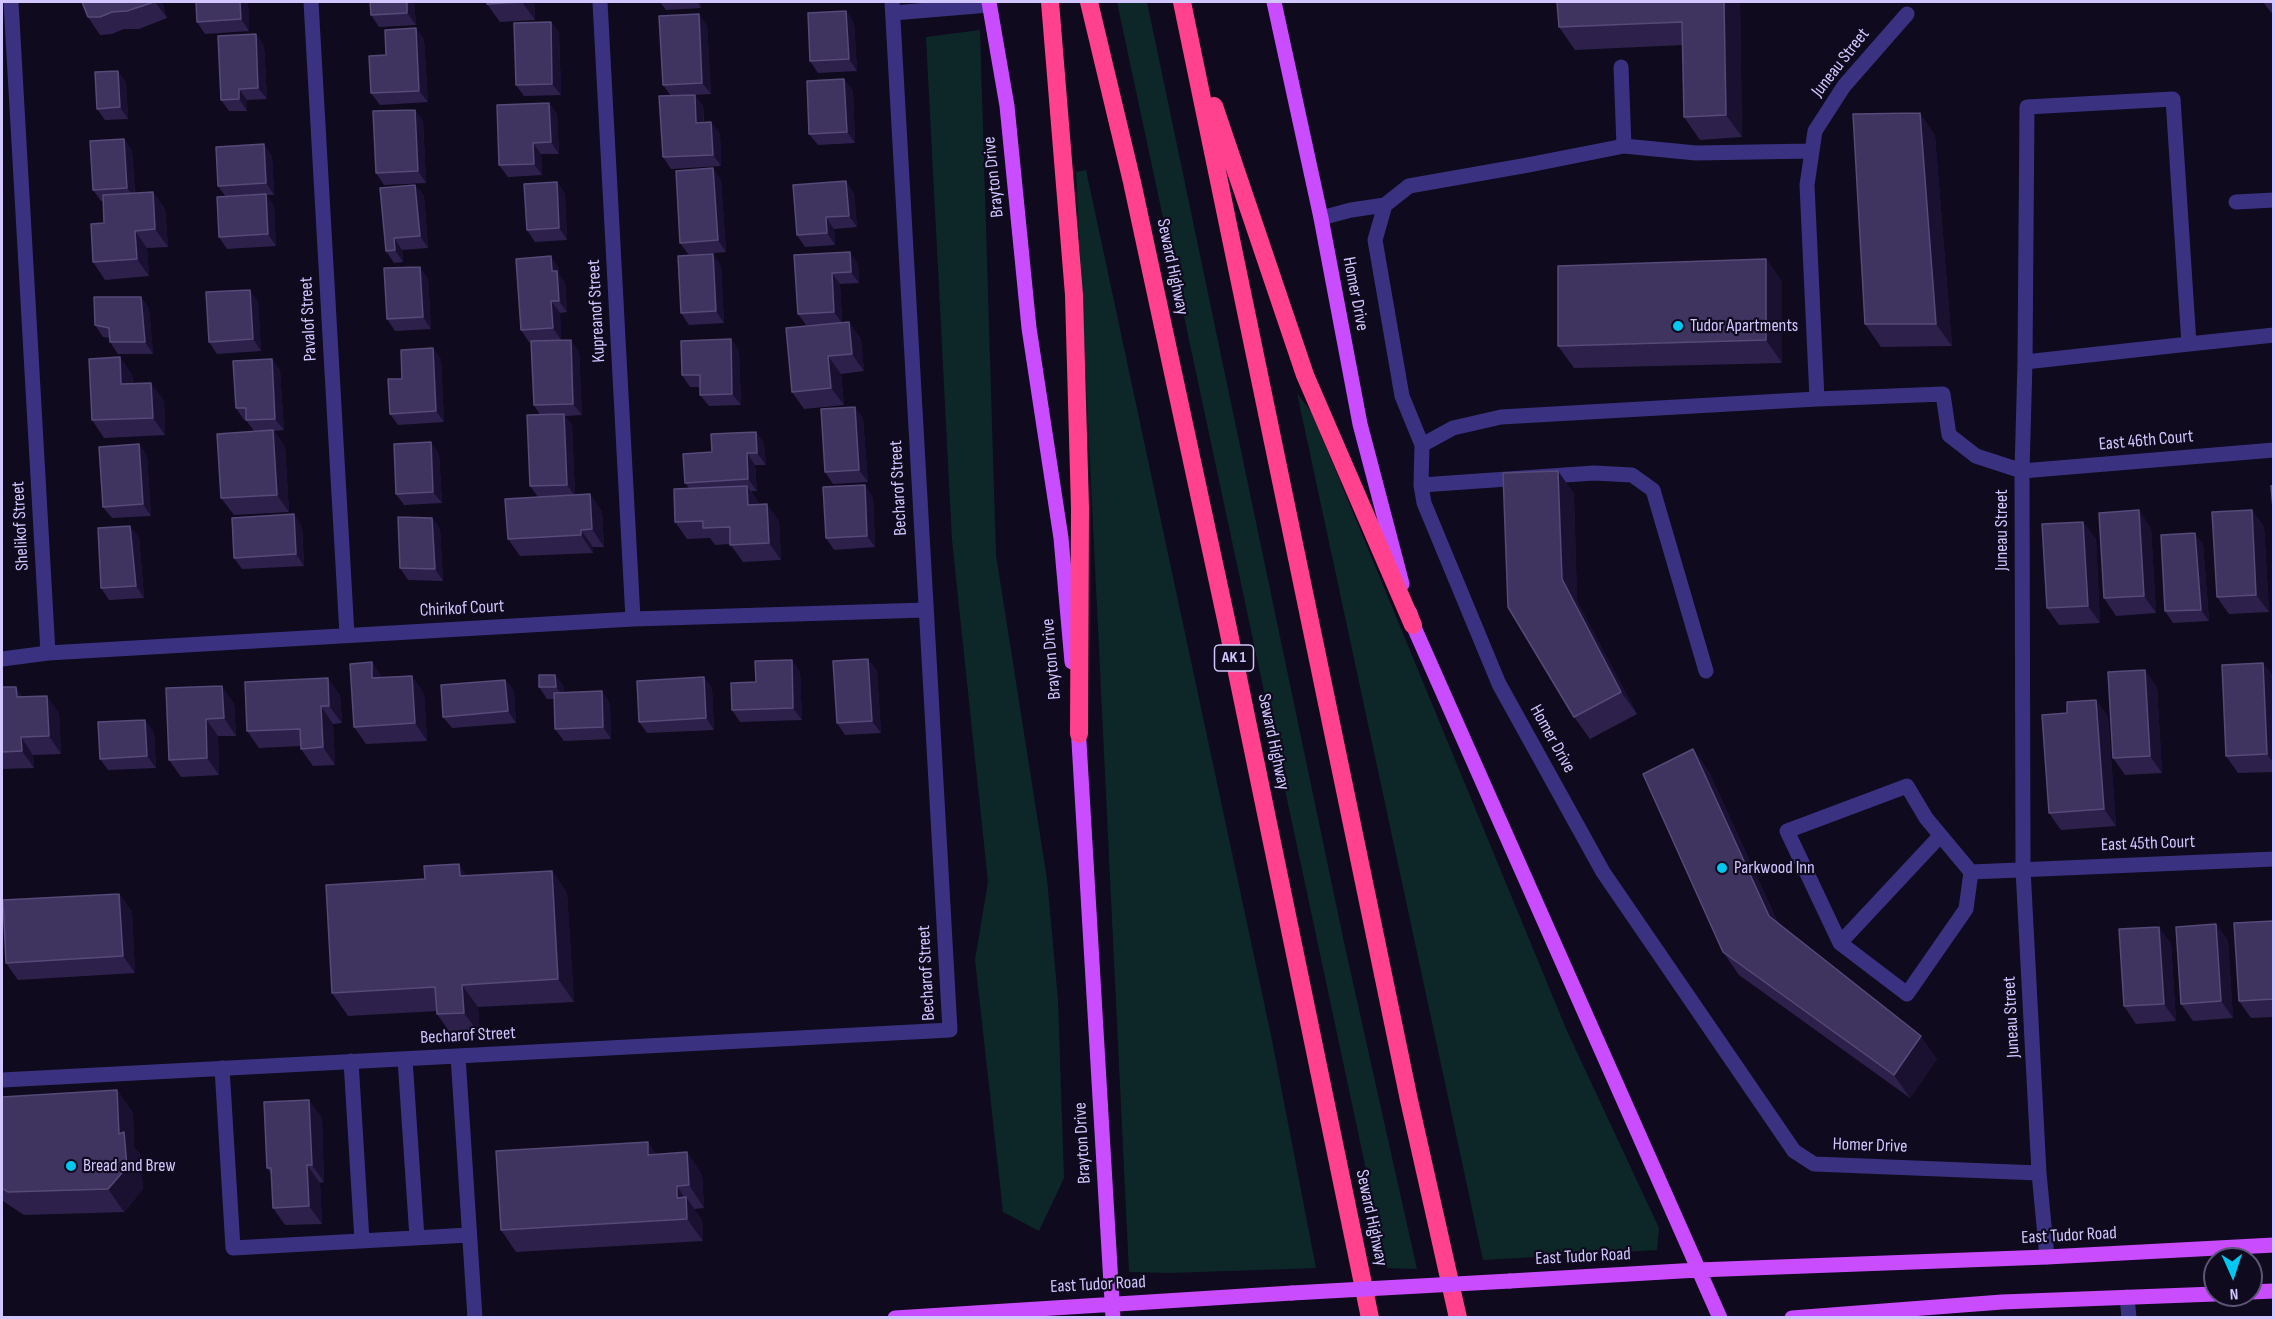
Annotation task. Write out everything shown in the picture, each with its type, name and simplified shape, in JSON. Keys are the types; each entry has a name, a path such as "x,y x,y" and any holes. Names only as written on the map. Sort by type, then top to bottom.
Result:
{"highway":[{"path":"1050,2 1074,294 1080,508 1079,734"},
{"name":"Seward Highway","path":"1089,2 1132,182 1227,624 1370,1317"},
{"path":"1182,2 1407,1089 1458,1317"},
{"path":"1189,32 1305,375 1413,625"}],"main road":[{"name":"Homer Drive","path":"1274,2 1321,218 1360,424 1413,625 1720,1317"},
{"name":"Brayton Drive","path":"989,3 1006,106 1029,328 1061,538 1079,734 1113,1310"},
{"name":"East Tudor Road","path":"896,1317 1113,1310 1292,1293 1698,1270 2047,1257 2274,1245"},
{"path":"1792,1317 2002,1302 2203,1294"}],"street":[{"name":"Shelikof Street","path":"11,2 48,653"},
{"name":"Pavalof Street","path":"311,2 347,635"},
{"name":"Kupreanof Street","path":"600,2 633,619"},
{"path":"893,7 989,3"},
{"name":"Becharof Street","path":"2,1080 950,1030 893,7"},
{"name":"Juneau Street","path":"1907,14 1844,86 1815,131 1807,185 1817,399 1943,394 1949,435 1976,456 2022,471 2023,869 2039,1173 2047,1257"},
{"path":"1621,67 1624,146"},
{"path":"2022,471 2027,107 2173,99 2189,344"},
{"path":"1812,151 1696,153 1624,146 1408,186 1385,206 1375,240 1402,396 1422,445 1453,429 1501,417 1817,399"},
{"path":"2236,202 2274,200"},
{"path":"1321,218 1351,210 1385,206"},
{"path":"2025,362 2274,336"},
{"name":"Homer Drive","path":"1422,445 1421,485 1424,503 1499,684 1603,872 1794,1151 1814,1164 2039,1173"},
{"name":"East 46th Court","path":"2022,471 2274,450"},
{"path":"1421,485 1594,473 1632,475 1653,490 1706,671"},
{"name":"Chirikof Court","path":"2,659 48,653 633,619 926,610"},
{"path":"1907,786 1926,818 1971,873 1966,909 1907,994 1840,943 1787,831 1907,786"},
{"path":"1840,943 1940,836"},
{"name":"East 45th Court","path":"1971,873 2274,859"},
{"path":"458,1056 476,1317"},
{"path":"405,1059 417,1238"},
{"path":"351,1061 362,1241"},
{"path":"222,1068 233,1248 470,1235"},
{"path":"2127,1297 2129,1317"}],"green space":[{"path":"1117,2 1147,2 1345,947 1417,1269 1387,1268"},
{"path":"980,30 996,555 1047,879 1058,1000 1064,1178 1039,1231 1003,1212 975,960 988,882 952,540 926,37"},
{"path":"1086,170 1272,1040 1316,1268 1171,1273 1129,1272 1076,172"},
{"path":"1297,393 1312,413 1567,1031 1659,1228 1657,1250 1483,1260"}],"building":[{"path":"82,2 154,2 127,11 112,12 100,17 88,17"},
{"path":"196,2 240,2 241,19 197,22"},
{"path":"370,2 407,2 407,13 371,15"},
{"path":"487,2 522,2 487,4"},
{"path":"1557,2 1724,2 1726,115 1684,117 1682,22 1559,27"},
{"path":"846,11 849,59 810,61 808,13"},
{"path":"699,14 702,83 663,85 659,16"},
{"path":"551,22 552,84 516,85 514,23"},
{"path":"416,28 419,91 371,93 369,56 386,55 385,30"},
{"path":"256,34 258,88 239,89 239,99 221,100 218,36"},
{"path":"118,71 120,107 97,109 95,72"},
{"path":"844,79 847,132 809,134 807,81"},
{"path":"695,95 696,123 711,122 713,155 663,157 659,96"},
{"path":"549,103 551,142 533,143 534,164 499,165 497,105"},
{"path":"415,110 418,171 376,173 373,111"},
{"path":"1920,113 1936,324 1865,324 1853,114"},
{"path":"124,139 127,188 93,190 90,141"},
{"path":"264,144 266,183 218,186 216,147"},
{"path":"713,168 718,240 680,243 676,171"},
{"path":"846,181 849,216 826,217 827,233 797,235 793,185"},
{"path":"557,182 559,228 527,230 524,184"},
{"path":"415,185 420,236 394,238 395,250 386,251 380,188"},
{"path":"153,192 155,229 135,231 137,259 93,262 91,224 104,223 103,195"},
{"path":"266,194 268,234 219,237 217,197"},
{"path":"850,252 851,272 832,273 834,312 798,314 794,255"},
{"path":"713,254 716,311 681,313 678,256"},
{"path":"551,256 552,271 557,271 559,301 551,301 553,328 521,330 516,259"},
{"name":"Tudor Apartments","path":"1766,259 1766,340 1558,346 1558,266"},
{"path":"420,267 423,317 387,319 384,268"},
{"path":"250,290 253,339 209,342 206,292"},
{"path":"94,297 141,297 145,342 110,342 109,328 95,325"},
{"path":"849,322 852,354 828,356 831,388 792,392 786,328"},
{"path":"731,339 732,394 700,395 700,375 682,375 681,341"},
{"path":"571,340 573,404 534,405 531,341"},
{"path":"433,348 436,411 390,414 388,379 402,379 401,350"},
{"path":"120,357 121,384 151,383 153,418 92,420 89,359"},
{"path":"272,359 275,419 246,420 246,408 236,408 233,361"},
{"path":"855,407 859,470 825,472 821,409"},
{"path":"564,414 567,485 530,486 527,415"},
{"path":"273,430 277,495 221,498 217,434"},
{"path":"756,432 757,453 747,453 748,479 685,483 683,454 712,452 711,434"},
{"path":"431,442 433,492 396,494 394,444"},
{"path":"139,444 143,504 103,507 99,447"},
{"path":"1558,471 1562,579 1621,692 1574,717 1508,607 1503,473"},
{"path":"865,485 867,536 826,538 823,487"},
{"path":"2274,485 2274,520 2271,486"},
{"path":"747,486 748,505 767,504 769,543 730,545 730,527 703,528 703,521 675,522 674,489"},
{"path":"590,494 592,529 581,530 581,535 508,539 505,499"},
{"path":"2139,510 2144,596 2104,598 2099,513"},
{"path":"2252,510 2256,595 2217,597 2212,512"},
{"path":"294,514 296,554 234,558 232,518"},
{"path":"398,517 432,518 435,569 400,568"},
{"path":"2083,522 2088,606 2047,608 2042,524"},
{"path":"130,526 136,586 101,588 98,528"},
{"path":"2195,533 2201,610 2165,611 2161,535"},
{"path":"868,659 872,721 837,723 833,661"},
{"path":"792,660 793,708 732,710 731,683 756,682 755,661"},
{"path":"372,662 372,678 412,676 415,723 354,727 350,664"},
{"path":"2263,663 2267,754 2226,756 2222,665"},
{"path":"2145,670 2150,756 2113,758 2108,672"},
{"path":"539,675 555,675 556,687 539,687"},
{"path":"704,677 706,718 639,722 637,681"},
{"path":"328,678 329,706 321,706 323,747 301,749 300,729 247,731 245,682"},
{"path":"505,680 508,711 443,717 441,685"},
{"path":"222,686 224,718 206,719 207,758 169,760 166,688"},
{"path":"2,687 16,687 17,697 47,696 49,736 21,737 22,751 2,752"},
{"path":"602,691 603,727 555,729 554,693"},
{"path":"2096,700 2104,809 2049,813 2042,715 2067,713 2067,702"},
{"path":"145,720 147,756 100,759 98,722"},
{"name":"Parkwood Inn","path":"1693,749 1769,916 1921,1036 1894,1075 1723,952 1643,774"},
{"path":"459,864 460,876 552,871 558,979 462,985 464,1013 437,1014 435,987 332,993 326,885 425,879 424,866"},
{"path":"119,894 123,956 6,963 3,900"},
{"path":"2274,921 2274,999 2239,1001 2234,923"},
{"path":"2216,924 2221,1001 2181,1004 2176,927"},
{"path":"2159,927 2164,1004 2124,1006 2119,929"},
{"name":"Bread and Brew","path":"117,1090 119,1134 124,1132 127,1167 108,1189 8,1192 2,1188 2,1097"},
{"path":"309,1100 312,1165 307,1165 309,1206 273,1208 271,1168 267,1168 264,1102"},
{"path":"648,1142 648,1155 687,1152 689,1185 677,1186 677,1198 686,1197 687,1219 501,1230 496,1151"}],"place":[{"name":"Tudor Apartments","path":"1678,326"},
{"name":"Parkwood Inn","path":"1722,868"},
{"name":"Bread and Brew","path":"71,1166"}]}
